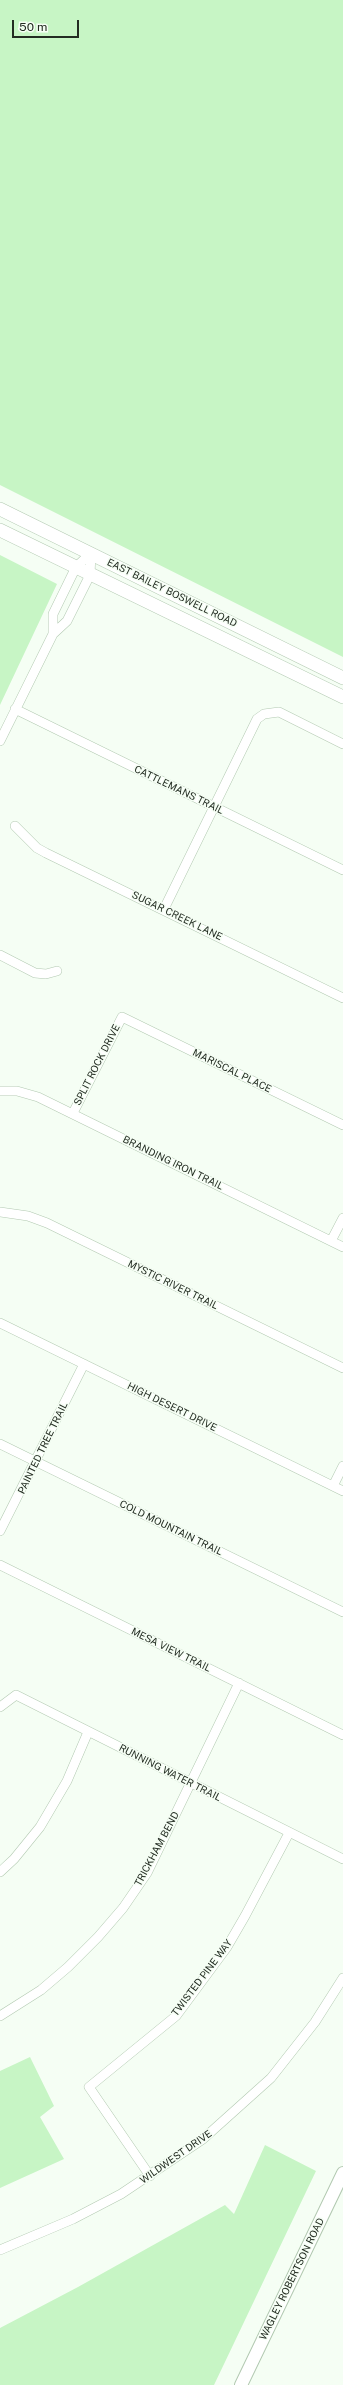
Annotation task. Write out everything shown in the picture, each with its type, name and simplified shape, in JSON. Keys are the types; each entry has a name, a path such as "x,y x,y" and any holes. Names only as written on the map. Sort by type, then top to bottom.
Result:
{"main road":[{"name":"EAST BAILEY BOSWELL ROAD","path":"0,509 343,678"},
{"name":"EAST BAILEY BOSWELL ROAD","path":"0,530 343,697"}],"street":[{"path":"0,741 52,634 53,614 76,567 91,554"},
{"path":"52,634 67,621 90,575 91,554"},
{"name":"CATTLEMANS TRAIL","path":"16,709 343,870"},
{"path":"164,909 253,726 264,714 279,712 343,744"},
{"name":"SUGAR CREEK LANE","path":"15,826 33,844 46,853 164,909 343,998"},
{"path":"0,955 36,972 46,974 57,971"},
{"name":"SPLIT ROCK DRIVE","path":"73,1113 122,1017"},
{"name":"MARISCAL PLACE","path":"122,1017 343,1124"},
{"name":"BRANDING IRON TRAIL","path":"0,1091 30,1094 73,1113 343,1247"},
{"name":"MYSTIC RIVER TRAIL","path":"0,1212 28,1216 47,1223 343,1368"},
{"path":"331,1241 343,1218"},
{"name":"HIGH DESERT DRIVE","path":"0,1323 343,1491"},
{"name":"PAINTED TREE TRAIL","path":"0,1531 84,1364"},
{"name":"COLD MOUNTAIN TRAIL","path":"0,1444 343,1612"},
{"path":"333,1486 343,1466"},
{"name":"MESA VIEW TRAIL","path":"0,1565 343,1735"},
{"name":"TRICKHAM BEND","path":"0,2016 41,1990 68,1967 98,1938 123,1908 147,1873 239,1683"},
{"name":"RUNNING WATER TRAIL","path":"0,1707 16,1695 190,1784 343,1859"},
{"path":"0,1872 14,1860 40,1827 67,1781 88,1732"},
{"name":"TWISTED PINE WAY","path":"150,2176 89,2087 176,2016 227,1947 289,1833"},
{"name":"WILDWEST DRIVE","path":"0,2250 84,2214 150,2176 203,2139 271,2078 315,2022 343,1978"},
{"name":"WAGLEY ROBERTSON ROAD","path":"241,2385 343,2173"}],"green space":[{"path":"0,0 343,0 343,657 0,485"},
{"path":"0,555 57,584 0,705"},
{"path":"30,2057 54,2106 40,2117 64,2159 0,2188 0,2071"},
{"path":"265,2145 316,2171 214,2385 0,2385 0,2328 78,2287 225,2205 234,2214"}]}
